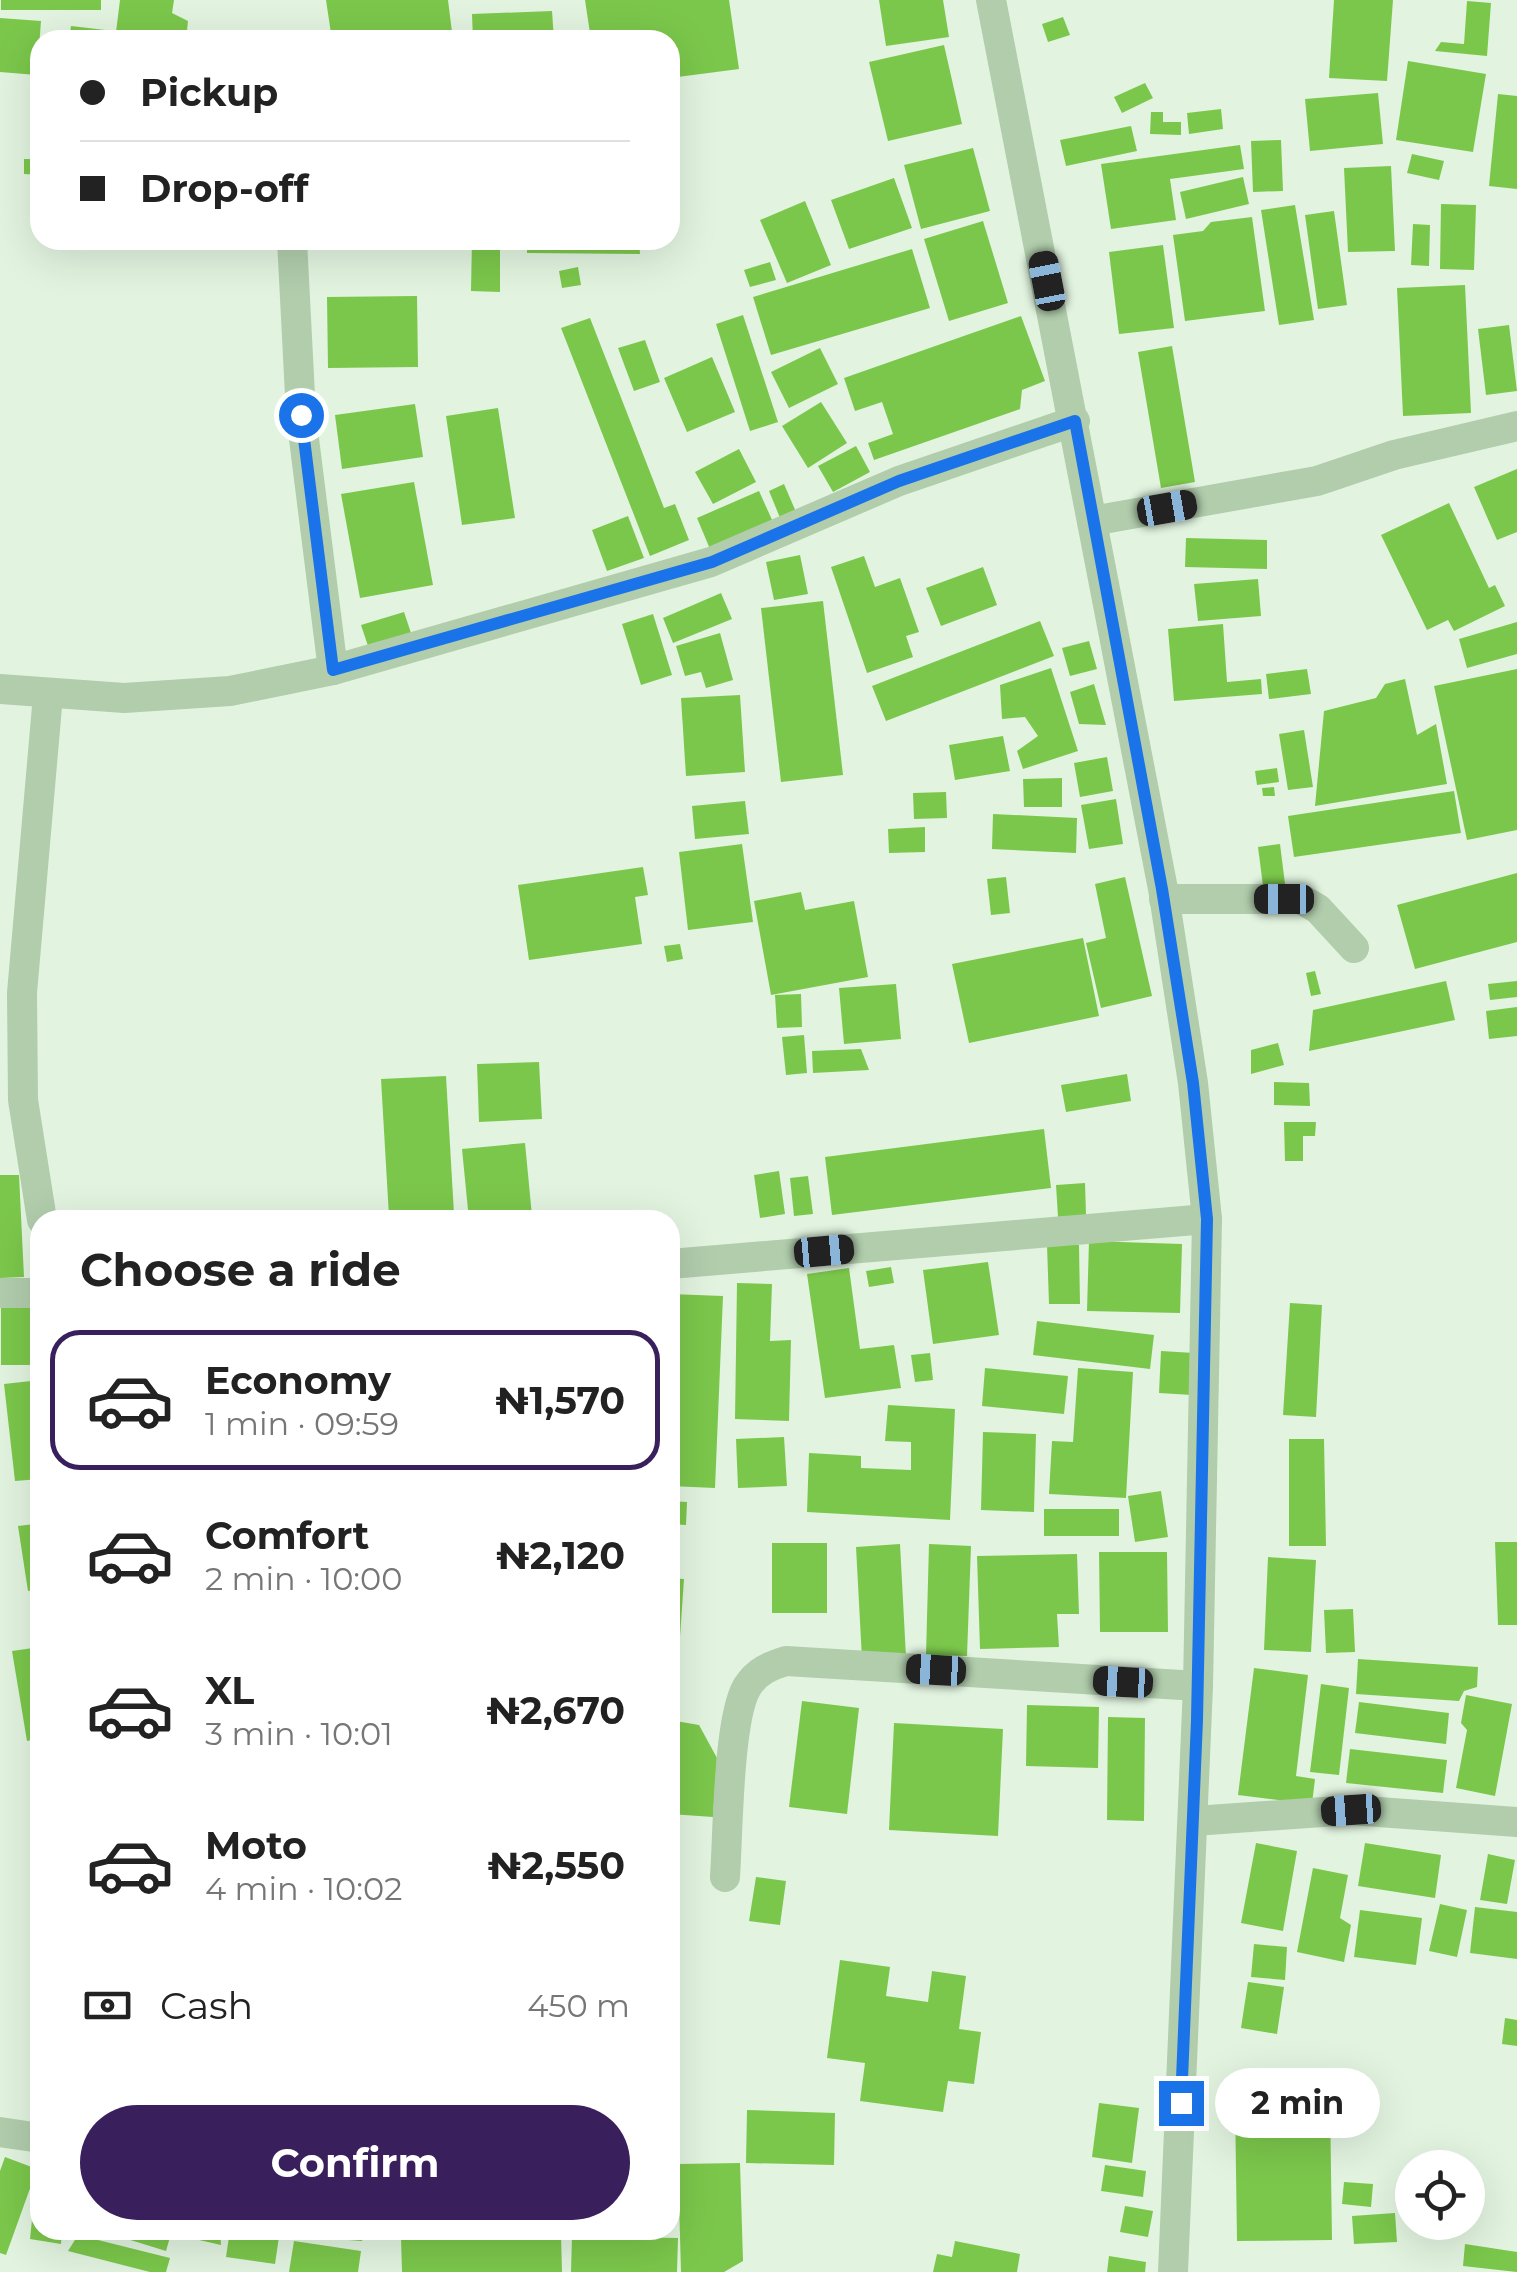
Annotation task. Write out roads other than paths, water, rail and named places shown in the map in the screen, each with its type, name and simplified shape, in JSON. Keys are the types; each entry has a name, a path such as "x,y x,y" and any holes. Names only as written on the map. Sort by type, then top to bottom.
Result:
{"street":[{"path":"991,0 1164,899 1193,1083 1207,1219 1194,1821 1173,2272"},
{"path":"293,250 301,415 333,670"},
{"path":"0,689 124,698 230,691 333,670 712,562 899,481 1075,421"},
{"path":"1092,521 1317,482 1394,455 1517,426"},
{"path":"40,1210 23,1100 22,992 48,695"},
{"path":"1164,899 1301,899 1318,909 1354,948"},
{"path":"680,1263 1207,1219"},
{"path":"0,1294 30,1293"},
{"path":"725,1876 734,1734 746,1688 764,1668 786,1661 1198,1686"},
{"path":"1194,1821 1351,1810 1517,1822"},
{"path":"0,2132 30,2136"}]}
